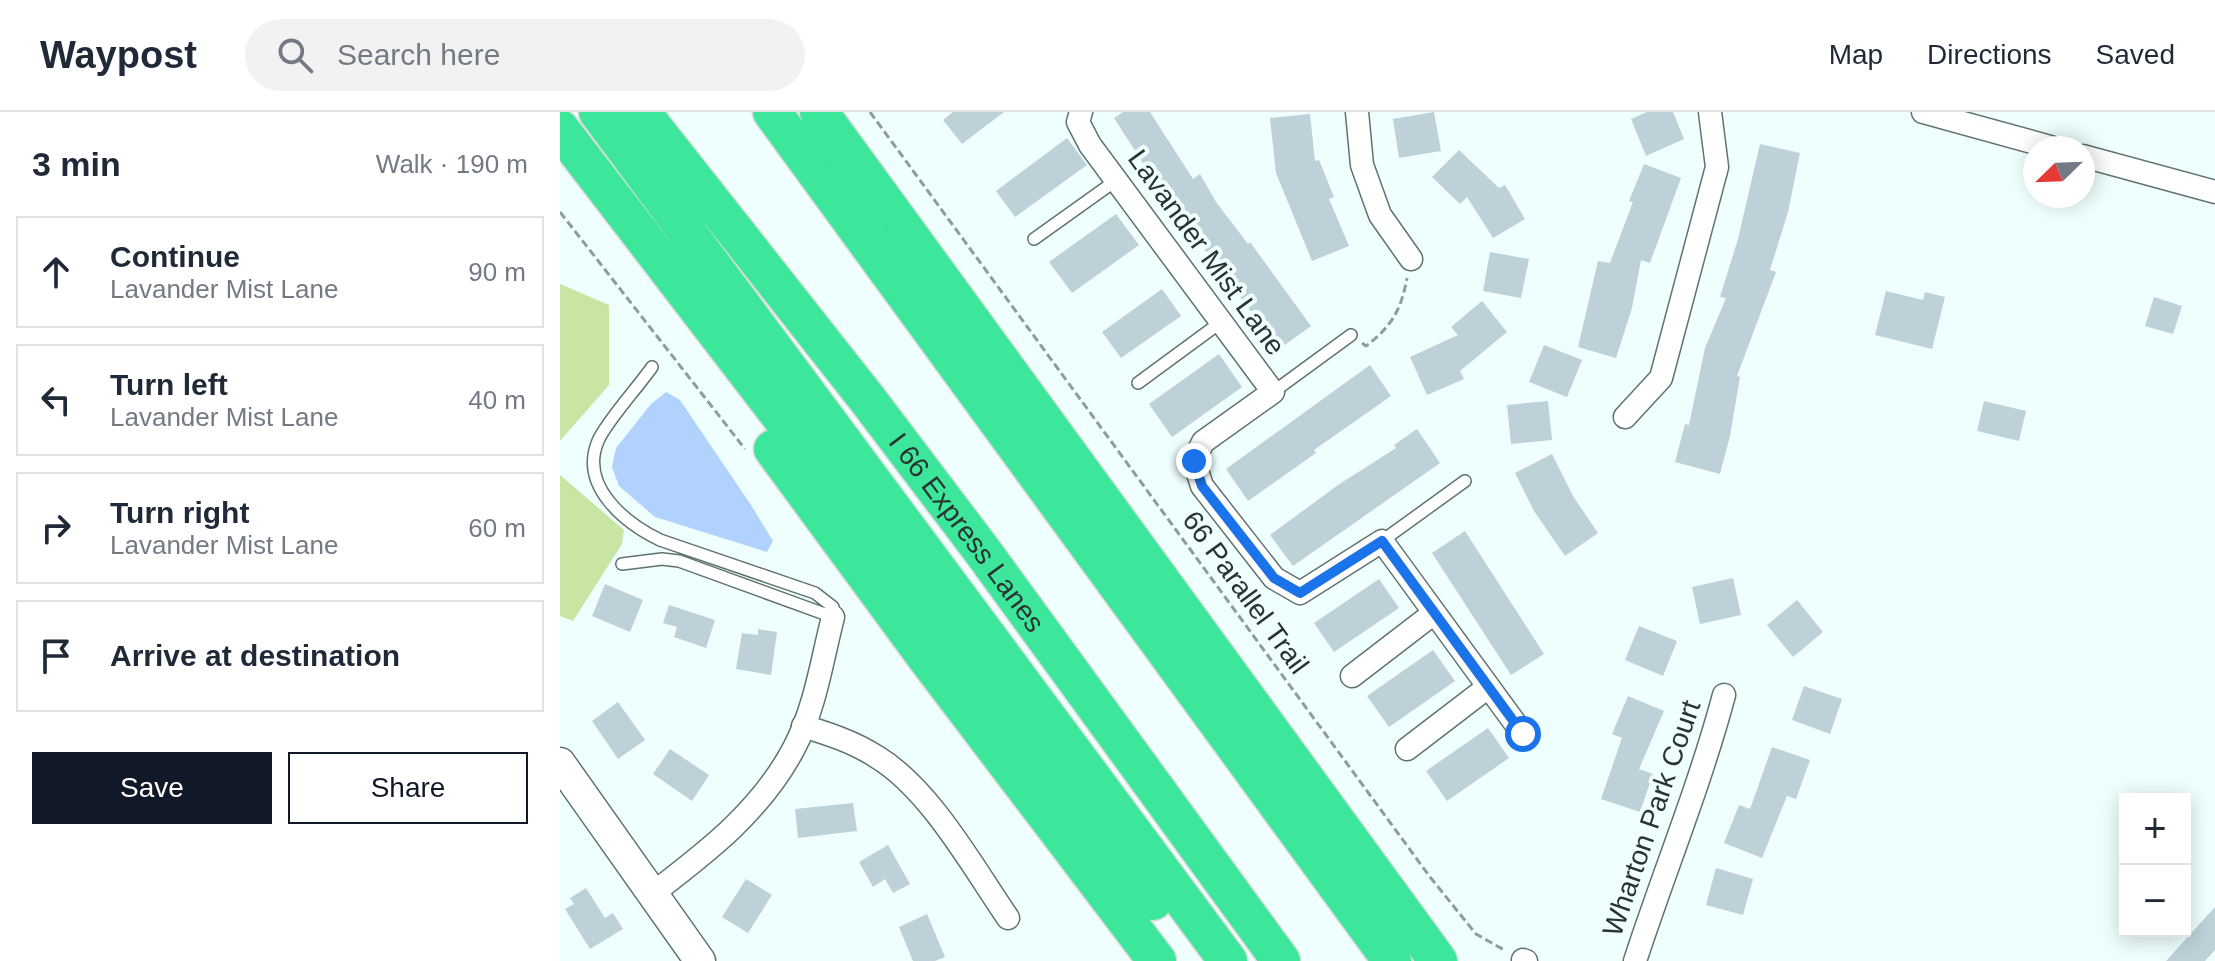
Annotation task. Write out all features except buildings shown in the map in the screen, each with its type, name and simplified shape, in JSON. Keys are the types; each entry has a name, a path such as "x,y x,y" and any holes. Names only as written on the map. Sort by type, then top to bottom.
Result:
{"highway":[{"path":"598,112 1228,961"},
{"name":"I 66 Express Lanes","path":"641,112 868,400 983,552 1281,961"},
{"path":"772,112 1392,961"},
{"path":"819,112 1438,961"},
{"path":"560,129 1199,961"},
{"path":"560,170 727,387 929,661 1157,961"}],"street":[{"name":"Lavander Mist Lane","path":"1081,112 1078,122 1090,145 1273,392 1203,442 1194,461 1202,486 1274,578 1300,593 1382,541"},
{"path":"1357,112 1362,165 1380,215 1411,259"},
{"path":"1625,417 1661,378 1717,167 1710,112"},
{"path":"1923,112 2023,139"},
{"path":"2095,159 2215,192"},
{"path":"1382,541 1523,734"},
{"path":"1352,676 1434,613"},
{"path":"652,894 712,848 743,818 779,772 803,726 833,617"},
{"path":"1407,749 1488,687"},
{"name":"Wharton Park Court","path":"1635,961 1714,734 1724,695"},
{"path":"803,726 848,741 879,758 902,776 932,808 1008,918"},
{"path":"560,763 700,961"}],"lane":[{"path":"1034,239 1118,179"},
{"path":"1138,383 1221,322"},
{"path":"1273,392 1351,335"},
{"path":"622,564 662,559 679,561 833,617 833,607 815,593 660,540 637,529 606,498 596,480 593,456 599,439 652,367"},
{"path":"1382,541 1465,481"}],"path":[{"name":"66 Parallel Trail","path":"870,112 1430,877 1476,934 1525,960"},
{"path":"1351,335 1366,346 1383,334 1402,305 1411,259"}],"green space":[{"path":"560,284 609,305 609,385 560,441"},
{"path":"560,475 624,530 622,544 573,621 560,616"}],"water":[{"path":"666,392 680,400 751,505 773,541 767,552 655,517 619,486 612,467 616,448 651,404"}],"route":[{"path":"1194,461 1202,486 1274,578 1300,593 1382,541 1523,734"}]}
